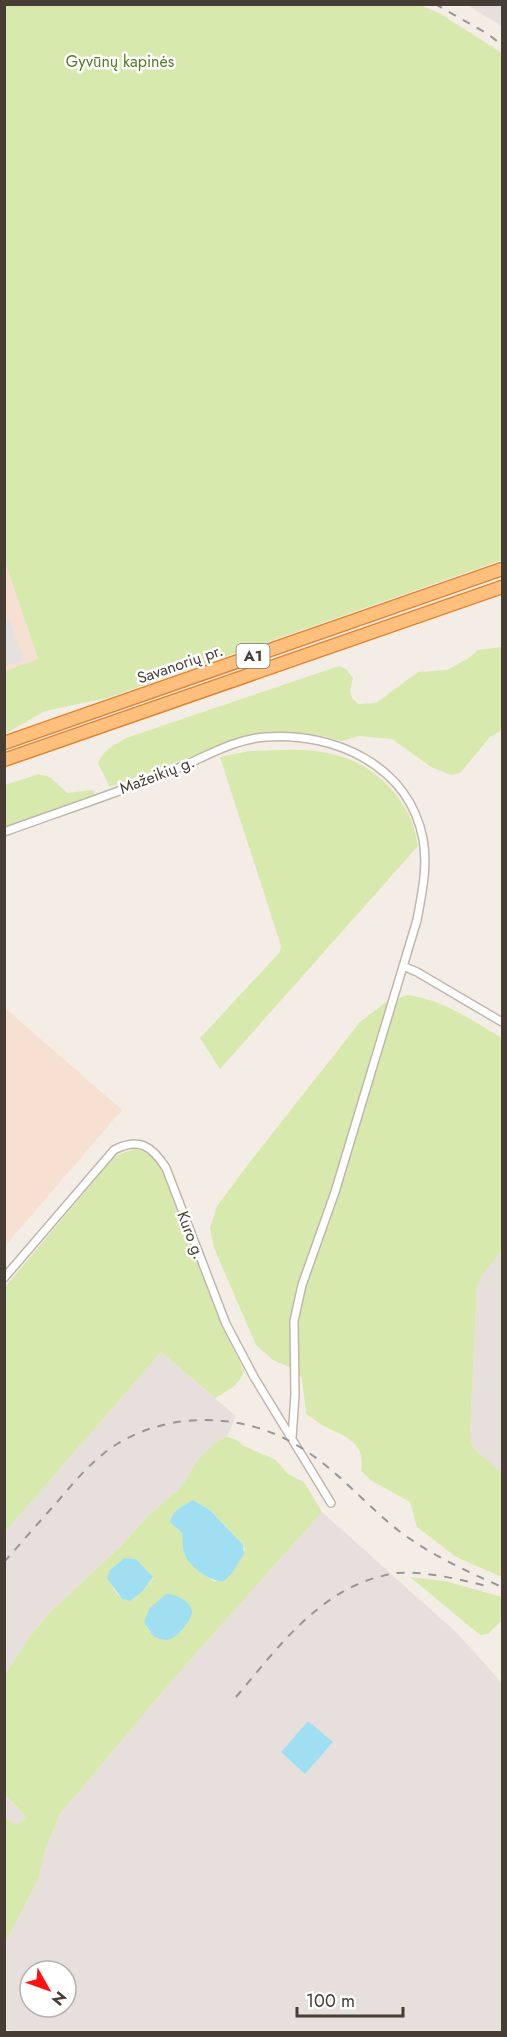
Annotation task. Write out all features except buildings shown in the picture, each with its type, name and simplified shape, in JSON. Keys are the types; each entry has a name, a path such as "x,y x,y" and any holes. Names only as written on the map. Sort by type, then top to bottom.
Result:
{"highway":[{"name":"Savanorių pr.","path":"4,743 502,569"},
{"name":"Savanorių pr.","path":"4,760 502,587"}],"street":[{"name":"Mažeikių g.","path":"4,832 176,770 234,744 264,737 312,739 350,750 379,767 393,780 417,820 423,838 425,859 417,920 335,1192 302,1285 294,1321 295,1395 292,1438"},
{"path":"403,966 502,1022"},
{"name":"Kuro g.","path":"4,1278 114,1150 124,1145 146,1146 156,1153 166,1168 226,1324 254,1377 331,1503"}],"shaded area":[{"path":"467,5 502,5 502,26"},
{"path":"4,559 38,660 5,671 4,671"},
{"path":"9,618 24,661 5,667 5,619"},
{"path":"5,1008 122,1110 5,1246"},
{"path":"502,1250 502,1473 473,1448 470,1434 477,1286"},
{"path":"161,1352 236,1416 227,1437 219,1440 195,1463 177,1491 148,1516 122,1545 49,1613 28,1639 5,1675 5,1532"},
{"path":"322,1512 457,1633 502,1683 502,2032 17,2032 5,2029 5,1943 38,1880 46,1848 60,1814 175,1677"},
{"path":"4,1796 25,1815 25,1819 18,1824 13,1824 5,1817"}],"green space":[{"name":"Gyvūnų kapinės","path":"5,4 420,5 439,13 502,53 502,560 107,698 45,711 5,734 5,671 38,659 4,559"},
{"path":"502,647 502,730 490,737 460,773 451,775 431,767 392,739 359,736 342,741 318,735 281,732 249,735 110,787 98,763 106,751 126,738 339,666 347,670 353,678 350,690 352,698 358,704 376,703 418,672 447,670 469,658 478,650"},
{"path":"249,751 314,751 330,753 359,764 384,781 394,792 411,819 418,846 220,1069 200,1038 280,952 281,946 220,757"},
{"path":"39,774 50,777 67,793 93,790 95,795 5,829 5,785"},
{"path":"408,995 445,1006 502,1038 502,1250 477,1286 470,1434 473,1448 502,1473 502,1577 456,1557 417,1527 410,1502 372,1481 361,1471 362,1461 357,1446 306,1414 302,1378 289,1367 273,1360 256,1345 214,1248 210,1228 217,1206 360,1022 385,1003"},
{"path":"134,1149 149,1154 160,1165 210,1295 244,1371 236,1384 215,1398 161,1352 5,1532 5,1287 115,1156"},
{"path":"227,1437 235,1439 244,1446 276,1460 288,1474 306,1485 322,1512 175,1677 60,1814 46,1848 38,1880 5,1943 5,1817 18,1824 25,1819 25,1815 5,1796 5,1675 28,1639 49,1613 122,1545 148,1516 177,1491 195,1463 219,1440","holes":["193,1500 210,1510 245,1550 224,1581 213,1581 187,1558 182,1533 170,1522 172,1515","124,1558 141,1564 153,1578 142,1592 130,1601 125,1600 114,1590 110,1570","188,1621 177,1634 153,1636 146,1626"]},
{"path":"410,1577 445,1581 502,1597 502,1620 488,1634 480,1635"}],"water":[{"path":"193,1500 210,1510 243,1545 244,1554 224,1581 206,1576 190,1562 183,1550 182,1533 170,1522 176,1511"},
{"path":"124,1558 136,1559 153,1577 142,1592 130,1601 122,1599 107,1578 110,1570"},
{"path":"166,1594 182,1599 189,1605 192,1612 181,1631 166,1640 153,1636 144,1622 149,1609"},
{"path":"308,1721 333,1742 305,1774 281,1752"}],"railway":[{"path":"435,4 488,34 502,45"},
{"path":"4,1562 78,1478 108,1450 139,1433 163,1425 212,1420 237,1423 284,1438 306,1451 342,1479 411,1540 449,1562 502,1587"},
{"path":"236,1697 282,1643 316,1610 335,1596 356,1585 394,1573 419,1573 487,1586"}]}
